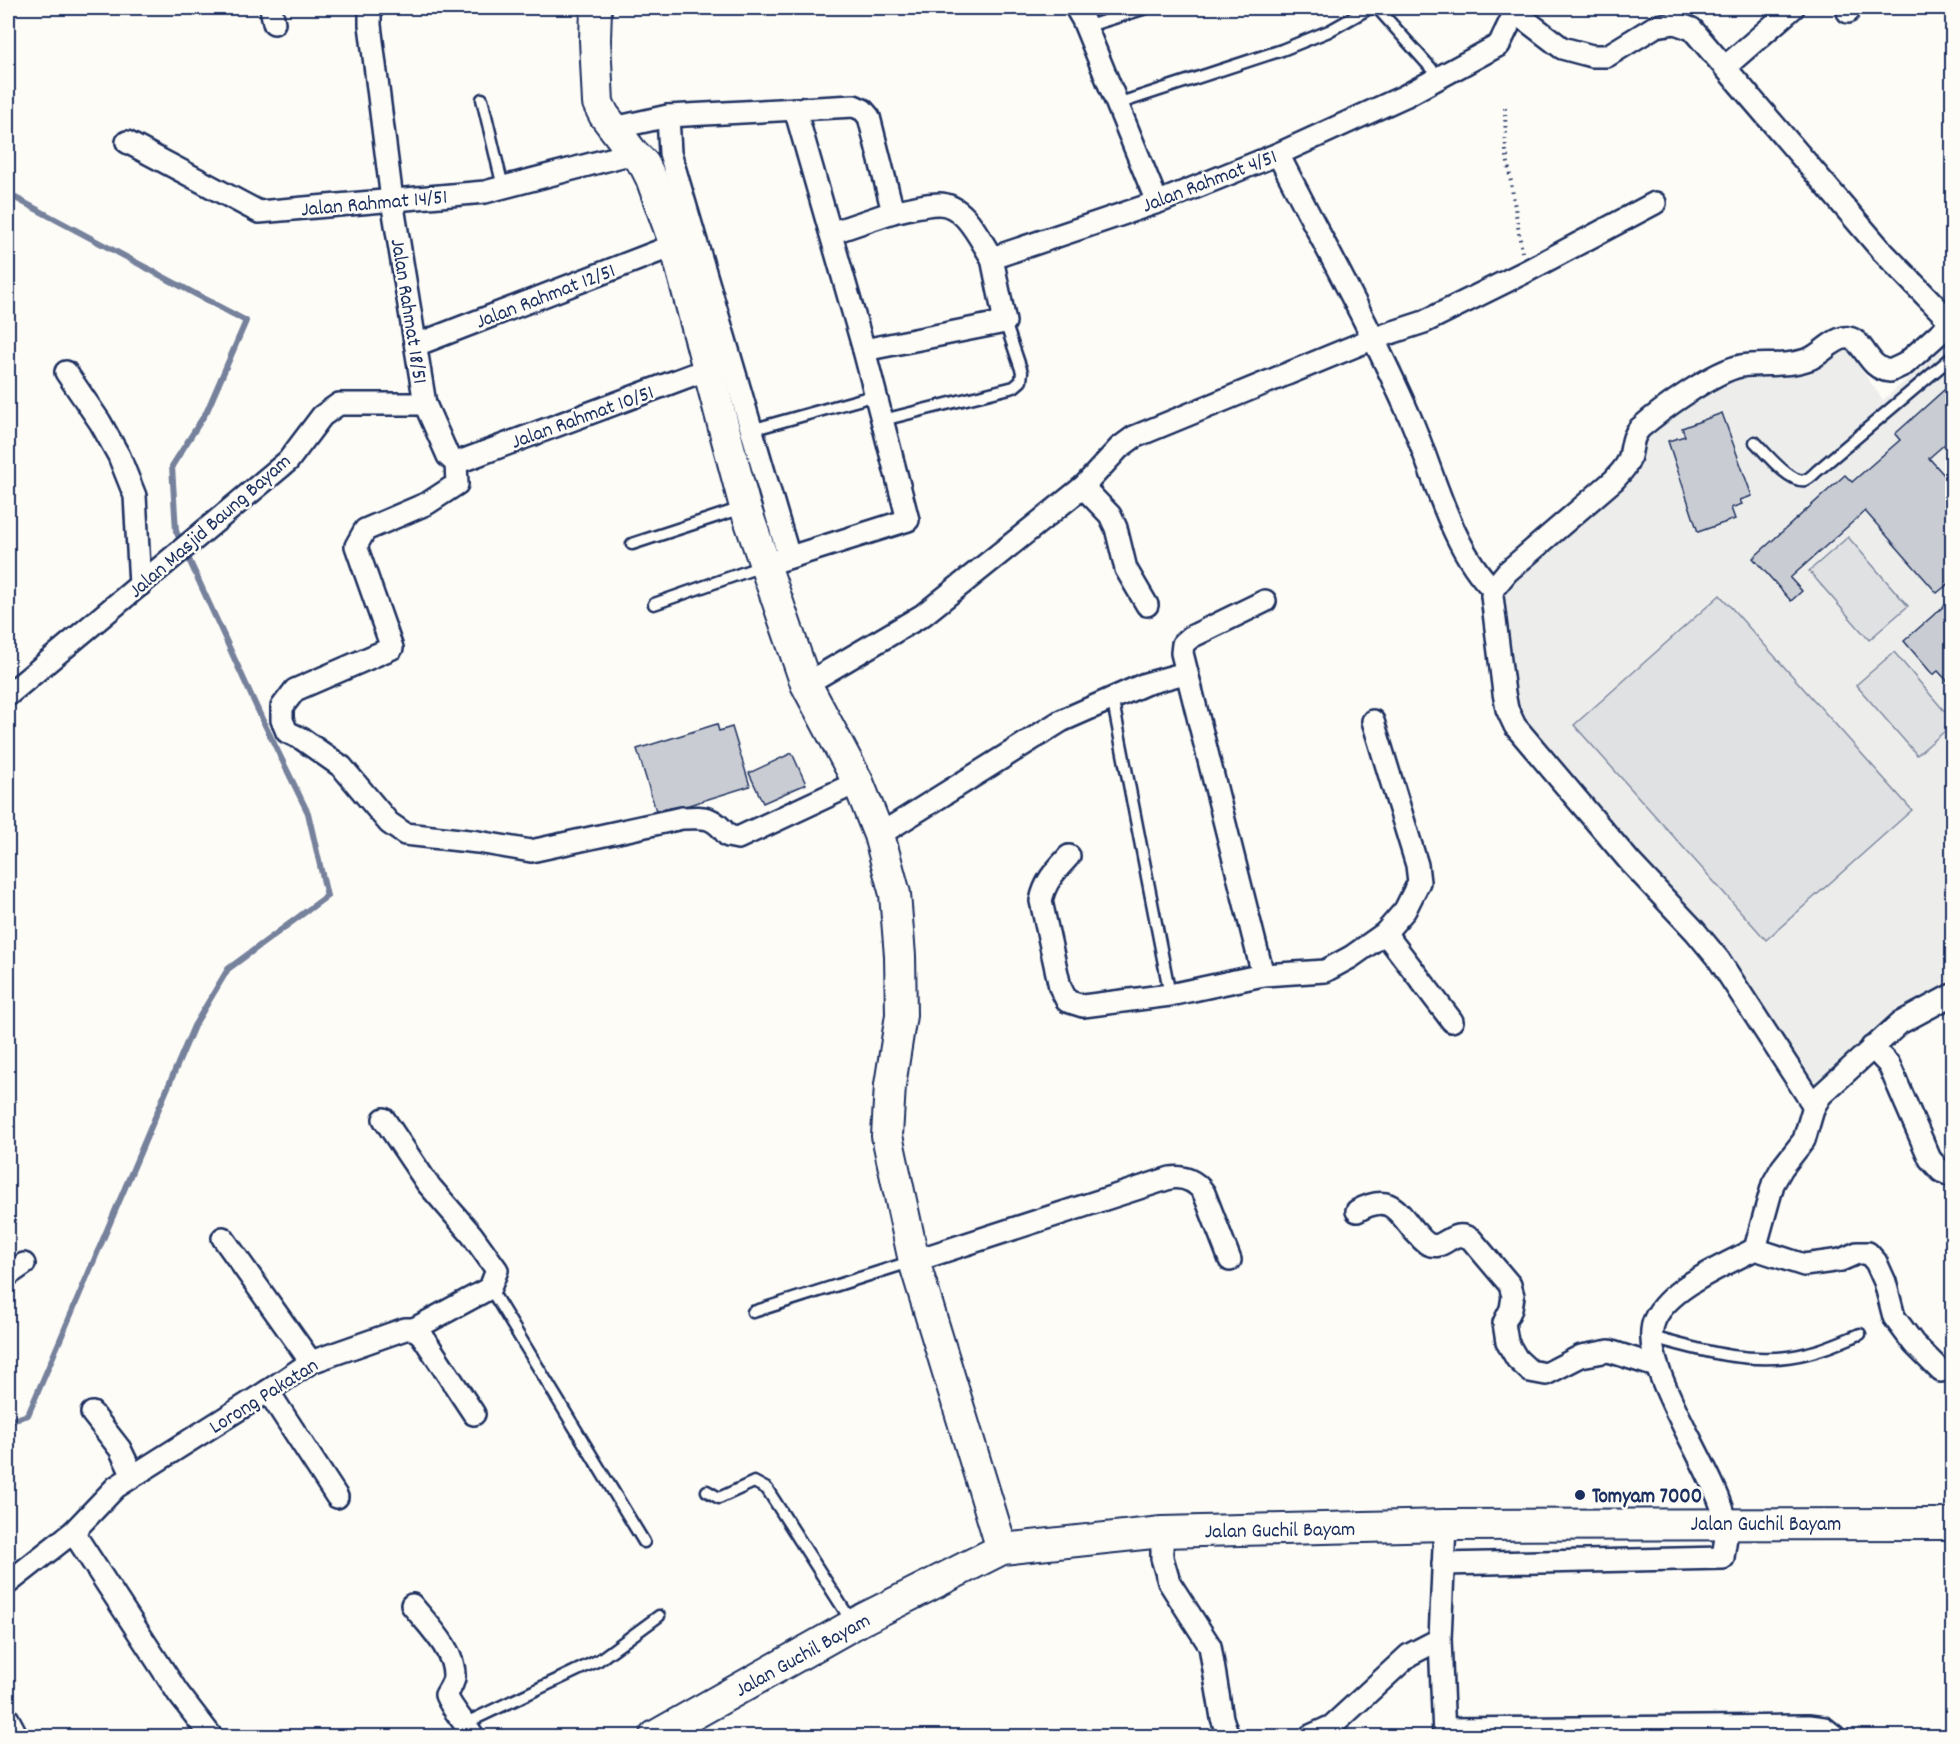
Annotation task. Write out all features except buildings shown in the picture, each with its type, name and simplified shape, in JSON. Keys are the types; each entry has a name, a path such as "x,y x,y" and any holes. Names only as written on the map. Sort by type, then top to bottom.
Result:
{"street":[{"name":"Jalan Rahmat 18/51","path":"370,8 370,25 392,200 425,404 448,456 456,463"},
{"path":"596,8 598,103 604,115 644,164 651,178 675,245 745,507 777,561"},
{"path":"1076,8 1086,27 1157,202"},
{"path":"1725,68 1792,8"},
{"path":"1514,10 1562,48 1592,56 1606,56 1656,26 1675,23 1692,29 1883,252 1952,322 1905,364 1890,371 1876,367 1850,338 1843,339 1808,359 1741,366 1719,374 1640,428 1634,435 1625,468 1507,572 1493,589 1492,607 1504,693 1507,709 1515,726 1631,863 1719,960 1814,1106"},
{"name":"Jalan Rahmat 4/51","path":"992,258 1157,202 1278,154 1405,96 1499,45 1514,10"},
{"path":"614,128 668,116 854,106 863,110 869,117 893,212"},
{"path":"777,561 908,520 864,350 795,109"},
{"path":"668,116 670,153 751,430 777,561 806,684 858,782 879,835 895,894 900,956 901,1016 890,1085 887,1136 914,1261 1002,1550"},
{"name":"Jalan Rahmat 14/51","path":"127,142 259,212 485,192 633,153"},
{"path":"1278,154 1412,423 1446,512 1472,563 1493,589"},
{"path":"806,684 923,615 1083,487 1119,448 1134,437 1372,339 1424,322 1525,272 1655,203"},
{"path":"831,233 893,212 939,204 953,206 964,217 992,258 1005,322 864,350"},
{"name":"Jalan Rahmat 12/51","path":"416,345 675,245"},
{"name":"Jalan Rahmat 10/51","path":"456,463 708,369"},
{"path":"66,372 100,422 119,456 135,496 140,585"},
{"name":"Jalan Masjid Baung Bayam","path":"8,695 288,461 322,416 339,404 425,404"},
{"path":"456,463 457,484 428,503 366,531 356,546 392,648 295,690 282,707 282,720 287,732 302,739 342,767 389,823 405,834 478,842 531,851 682,818 707,817 720,825 728,836 738,838 858,782"},
{"path":"1083,487 1102,504 1110,515 1116,528 1126,569 1148,604"},
{"path":"1263,975 1185,673 1182,653 1183,644 1191,637 1264,601"},
{"path":"879,835 1061,721 1144,684 1185,673"},
{"path":"1069,856 1051,875 1044,888 1041,901 1060,987 1067,1001 1083,1006 1170,995 1263,975 1324,971 1351,957 1384,933 1405,910 1419,882 1417,865 1373,721"},
{"path":"1384,933 1452,1021"},
{"path":"1443,1564 1723,1558 1727,1523 1712,1481 1656,1366 1652,1337 1654,1320 1665,1304 1680,1291 1755,1249 1773,1184 1782,1168 1804,1140 1814,1106 1828,1087 1889,1031 1911,1015 1953,994"},
{"path":"1872,1047 1889,1065 1930,1159 1941,1171 1953,1176"},
{"path":"384,1119 427,1183 472,1235 497,1270 490,1288"},
{"path":"914,1261 1179,1177 1198,1184 1204,1192 1230,1260"},
{"path":"1357,1211 1371,1204 1384,1202 1394,1207 1423,1241 1431,1245 1440,1245 1456,1235 1464,1235 1471,1239 1510,1285 1513,1296 1504,1323 1507,1342 1517,1359 1530,1371 1546,1374 1581,1356 1609,1351 1656,1366"},
{"path":"223,1238 311,1362"},
{"path":"1755,1249 1804,1265 1841,1260 1857,1253 1868,1253 1876,1262 1885,1282 1894,1317 1914,1344 1941,1371"},
{"name":"Lorong Pakatan","path":"8,1583 73,1532 116,1487 311,1362 405,1329 414,1329 490,1288"},
{"path":"414,1329 421,1334 474,1414"},
{"path":"268,1391 337,1497"},
{"path":"92,1413 120,1449 133,1476"},
{"name":"Jalan Guchil Bayam","path":"655,1737 854,1624 1002,1550 1162,1532 1727,1523 1953,1524"},
{"path":"1445,1526 1440,1639 1444,1733 1808,1726 1824,1728 1834,1737"},
{"path":"73,1532 178,1693 211,1737"},
{"path":"1162,1532 1162,1558 1168,1582 1210,1646 1222,1718 1228,1737"},
{"path":"412,1605 453,1662 454,1680 446,1695 470,1730"},
{"path":"1310,1737 1332,1726 1409,1655 1440,1639"},
{"path":"8,1719 17,1737"}],"lane":[{"path":"1086,27 1146,8"},
{"path":"1117,104 1282,50 1329,31 1370,8 1380,11 1439,77"},
{"path":"482,99 503,187"},
{"path":"883,420 1014,387 1021,381 1022,372 1005,322"},
{"path":"1755,442 1787,474 1794,479 1804,480 1953,357"},
{"path":"751,430 876,395"},
{"path":"632,544 745,507"},
{"path":"654,604 777,561"},
{"path":"1112,697 1170,995"},
{"path":"753,1312 914,1261"},
{"path":"490,1288 644,1542"},
{"path":"1652,1337 1739,1358 1773,1359 1807,1354 1860,1335"},
{"path":"707,1491 719,1498 754,1482 767,1489 854,1624"},
{"path":"470,1730 599,1660 659,1616"}],"path":[{"path":"1505,108 1506,151 1525,272"}],"shaded area":[{"path":"1952,340 1952,981 1902,1009 1813,1087 1668,893 1514,710 1501,589 1654,427 1730,378 1810,374 1846,348 1883,400"},
{"path":"1848,537 1908,606 1869,640 1809,571"},
{"path":"1720,595 1912,810 1766,940 1574,725"},
{"path":"1894,652 1952,720 1952,725 1917,755 1856,685"}],"waterway":[{"path":"8,194 246,321 207,411 172,466 176,531 262,719 308,813 327,896 228,969 194,1026 28,1415 8,1421"}],"place":[{"name":"Tomyam 7000","path":"1580,1495"}]}
